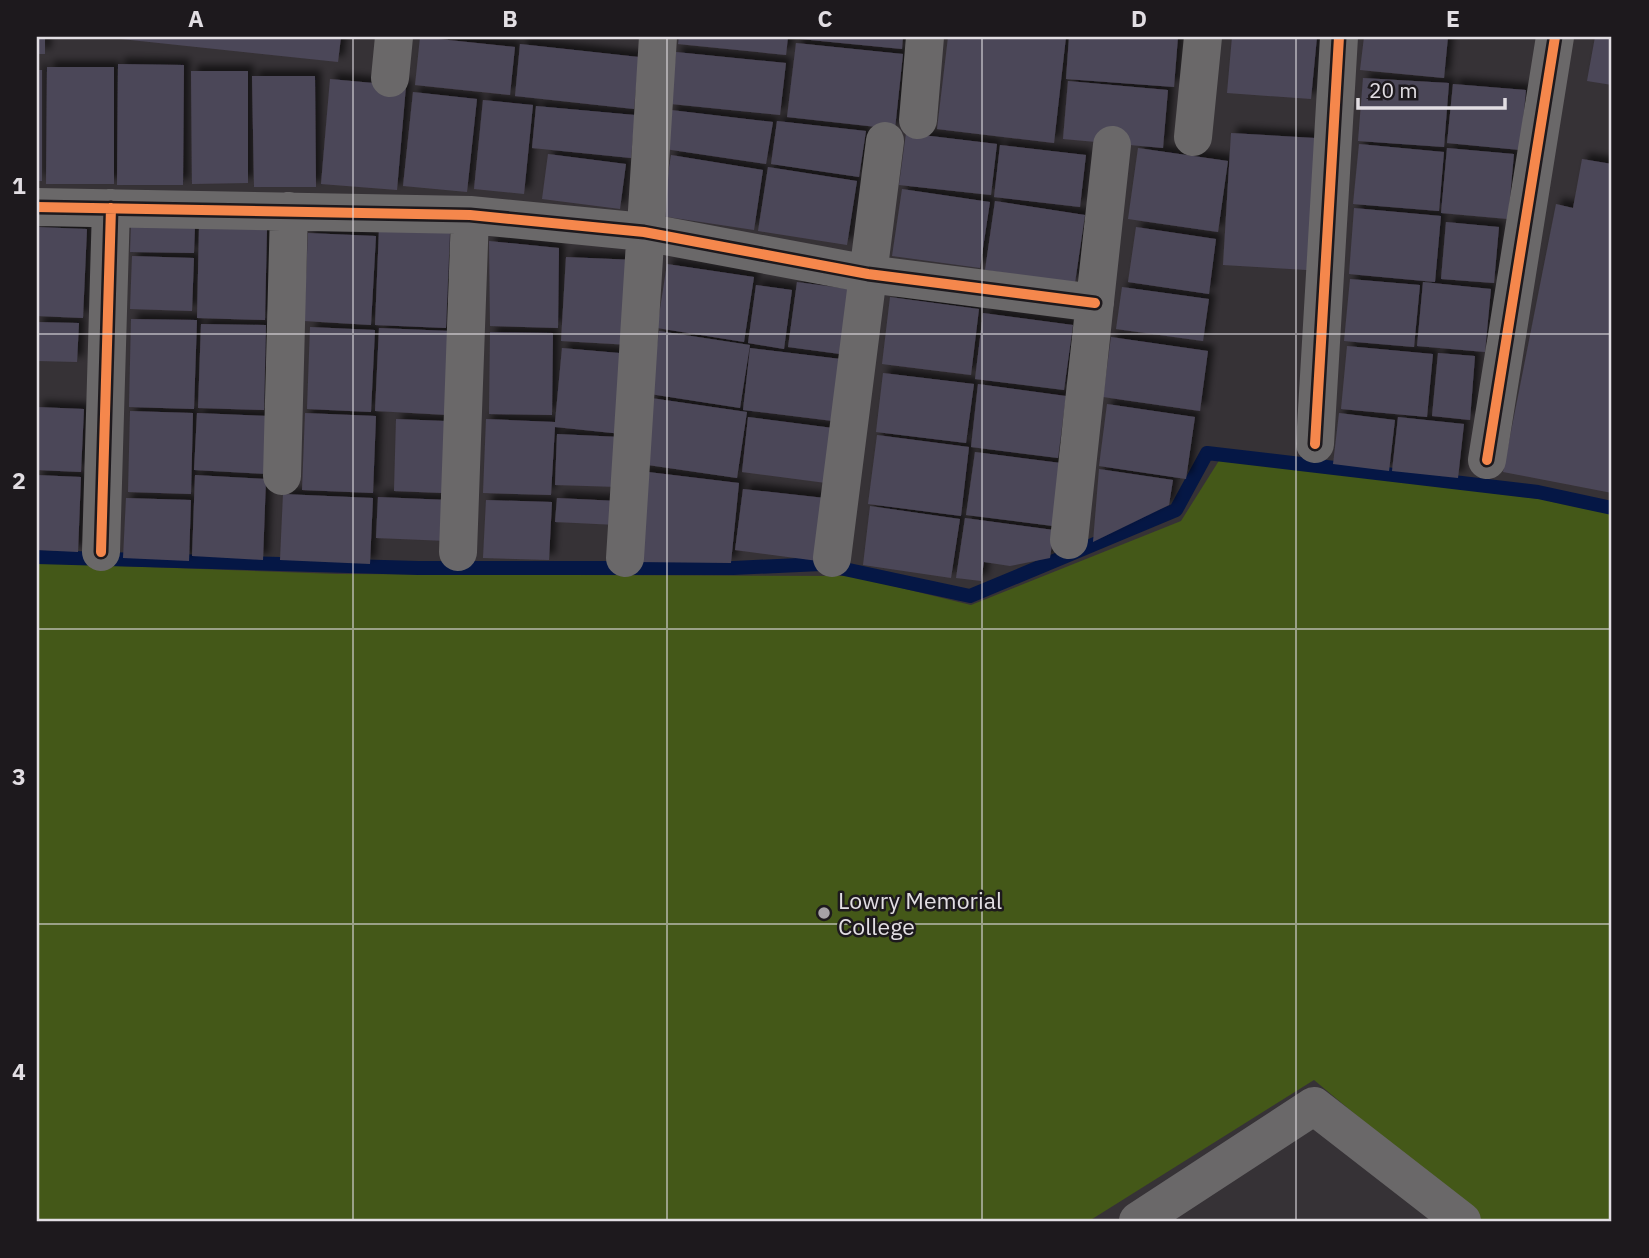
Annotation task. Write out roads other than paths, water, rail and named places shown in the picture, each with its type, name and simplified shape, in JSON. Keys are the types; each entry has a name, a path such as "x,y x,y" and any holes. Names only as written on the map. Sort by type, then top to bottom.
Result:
{"street":[{"path":"390,78 394,37"},
{"path":"625,558 658,37"},
{"path":"918,120 925,37"},
{"path":"1194,137 1203,37"},
{"path":"1315,444 1339,37"},
{"path":"1487,460 1555,37"},
{"path":"832,558 885,141"},
{"path":"1069,540 1112,145"},
{"path":"37,206 470,215 644,232 868,274 1095,303"},
{"path":"101,552 111,208"},
{"path":"282,476 289,211"},
{"path":"458,552 470,215"},
{"path":"1138,1221 1314,1106 1462,1221"}],"waterway":[{"path":"37,557 418,568 733,568 821,564 970,596 1176,510 1207,453 1538,492 1612,508"}],"place":[{"name":"Lowry Memorial College","path":"824,913"}]}
